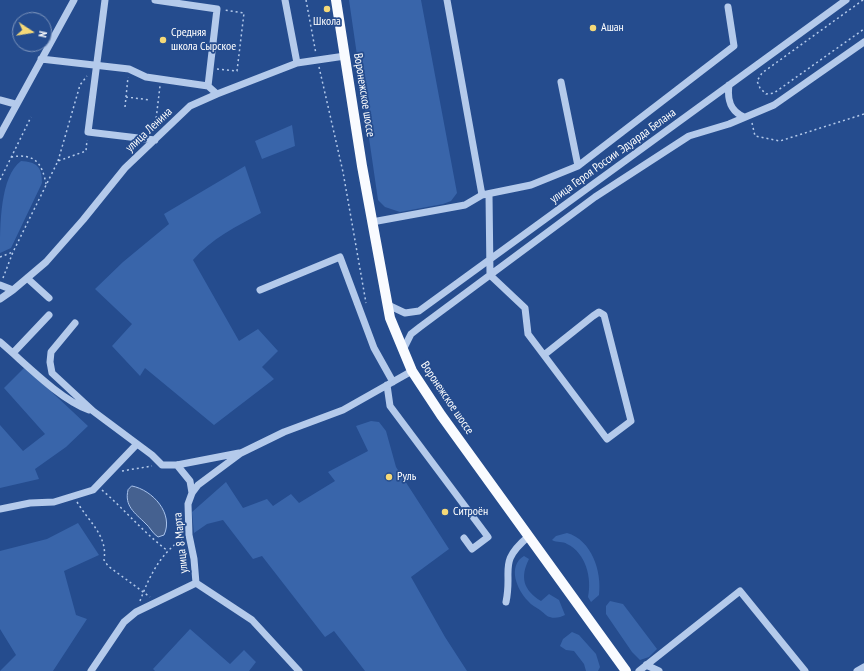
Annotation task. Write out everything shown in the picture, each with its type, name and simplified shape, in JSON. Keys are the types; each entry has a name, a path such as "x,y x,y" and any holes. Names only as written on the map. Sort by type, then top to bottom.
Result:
{"main road":[{"name":"Воронежское шоссе","path":"336,0 372,222 390,318 412,371 441,415 625,671"}],"street":[{"path":"0,135 15,104 74,0"},
{"path":"105,0 88,132 156,138"},
{"path":"155,0 217,9 208,86"},
{"path":"285,0 297,63"},
{"path":"447,0 486,195 491,258 490,275 525,308 528,334 607,439 630,421 604,315 599,312 544,355"},
{"name":"улица Героя России Эдуарда Белана","path":"388,305 405,313 419,310 846,0"},
{"path":"372,222 465,205 486,195 531,185 578,166 734,46 728,7"},
{"name":"улица Героя России Эдуарда Белана","path":"403,350 411,334 416,330 595,197 689,136 747,116 788,97 864,42"},
{"name":"улица Ленина","path":"0,299 46,262 124,168 190,106 297,63 345,56"},
{"path":"41,59 129,69 146,77 208,86 217,94"},
{"path":"561,82 578,166"},
{"path":"729,85 728,93 730,106 738,114 747,116"},
{"path":"0,100 15,104"},
{"path":"260,290 340,257 374,348 390,383 390,406 488,537 472,549 464,538"},
{"path":"27,278 50,298"},
{"path":"1,282 13,290"},
{"path":"13,353 49,314"},
{"path":"75,323 51,352 50,362 52,373 74,392 93,412 137,444 162,465 177,465 241,453"},
{"path":"0,342 77,406 93,412"},
{"path":"192,493 198,484 241,453 284,432 343,410 412,371"},
{"path":"0,509 30,503 54,502 93,490 137,444"},
{"path":"177,465 190,481 192,493"},
{"name":"улица 8 Марта","path":"90,671 124,622 136,612 196,583 194,559 189,535 188,504 192,493"},
{"path":"506,602 509,589 506,573 509,558 516,547 529,536"},
{"path":"196,583 252,620 299,671"},
{"path":"639,671 740,592 805,671"},
{"path":"646,665 659,671"},
{"path":"857,671 864,667"}],"path":[{"path":"306,0 317,60 343,172 367,310"},
{"path":"863,0 762,73 757,80 760,88 766,94 774,92 864,29"},
{"path":"209,68 237,71 244,13 217,9"},
{"path":"1,282 13,252 58,161 80,85 96,66"},
{"path":"125,107 129,69"},
{"path":"156,138 155,134 160,79"},
{"path":"126,97 150,100"},
{"path":"747,116 755,136 780,141 864,114"},
{"path":"0,180 31,116"},
{"path":"58,161 86,151 88,132"},
{"path":"11,157 25,156 36,160 44,171 46,185"},
{"path":"0,257 13,252"},
{"path":"109,474 162,465"},
{"path":"97,486 118,504 151,538 168,552"},
{"path":"74,496 104,541 106,549 104,560 108,566 156,602"},
{"path":"136,612 155,566 180,540 189,535"}],"shaded area":[{"path":"349,0 421,0 457,193 451,201 443,204 400,212 385,207 378,200"},
{"path":"292,125 295,146 262,159 255,141"},
{"path":"21,161 31,162 37,166 41,173 42,183 11,248 0,253 1,216 5,190 14,168"},
{"path":"245,166 261,213 216,239 193,260 239,341 258,329 278,351 262,367 274,379 214,425 145,368 140,376 112,346 132,324 95,289 123,262 169,224 164,214"},
{"path":"25,367 88,426 66,447 35,469 39,479 0,488 0,425 23,451 45,434 4,388"},
{"path":"371,421 379,422 386,431 396,467 449,549 411,577 445,637 467,671 365,671 334,631 325,637 262,556 253,559 223,520 207,524 194,533 192,512 226,482 243,508 267,499 273,506 291,494 299,503 335,481 328,472 368,451 356,426"},
{"path":"132,486 147,492 160,504 166,519 164,535 158,537 131,509 127,496 128,490"},
{"path":"78,523 99,555 64,571 76,615 87,619 53,671 0,671 16,655 0,629 0,551 47,539"},
{"path":"567,533 583,542 594,558 600,586 599,595 591,602 588,597 588,574 579,553 565,543 552,540 556,536"},
{"path":"524,556 529,559 524,577 527,588 541,601 549,594 559,600 565,615 556,618 549,617 531,604 520,591 517,585 515,572 519,560"},
{"path":"610,601 623,604 657,649 649,657 640,660 632,652 606,614 606,606"},
{"path":"190,629 230,664 244,650 256,662 249,671 155,671 153,669"},
{"path":"572,632 579,635 596,654 600,667 598,671 586,671 584,664 574,651 566,650 560,646 563,639"}],"place":[{"name":"Школа","path":"327,9"},
{"name":"Ашан","path":"593,28"},
{"name":"Средняя школа Сырское","path":"163,40"},
{"name":"Руль","path":"389,477"},
{"name":"Ситроён","path":"445,512"}]}
